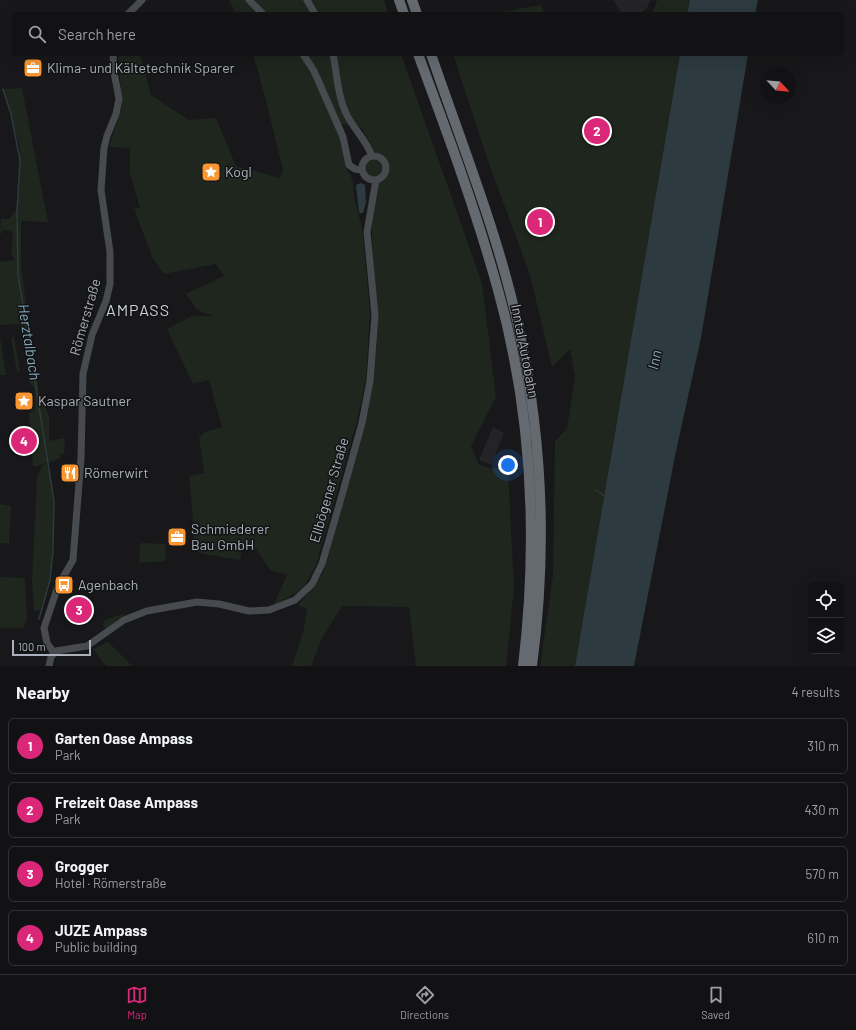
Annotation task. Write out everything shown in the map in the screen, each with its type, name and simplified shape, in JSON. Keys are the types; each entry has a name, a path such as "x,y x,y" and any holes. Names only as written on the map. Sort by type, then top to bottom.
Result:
{"highway":[{"path":"399,0 403,12"},
{"path":"413,1 416,12"},
{"name":"Inntal Autobahn","path":"419,56 480,226 505,318 520,398 532,521 529,596 523,666"},
{"name":"Inntal Autobahn","path":"432,56 498,250 519,330 531,399 541,499 542,535 539,610 532,666"}],"main road":[{"path":"130,12 142,0"},
{"path":"249,0 261,12"},
{"path":"307,0 314,12"},
{"name":"Römerstraße","path":"54,653 46,643 44,628 58,586 73,560 81,462 83,374 92,335 106,301 110,284 110,252 101,190 104,148 116,114 119,99 114,72 113,56"},
{"path":"304,56 314,71 343,137 349,165 357,170 362,170"},
{"path":"333,56 345,111 372,156 382,160 386,167 384,175 376,180 367,178 362,170 364,162 372,156"},
{"name":"Ellbögener Straße","path":"54,653 60,649 87,646 124,620 137,614 185,603 209,603 254,611 273,609 295,600 315,579 322,564 362,423 370,381 375,315 367,232 376,180"},
{"path":"49,666 50,658 54,653"}],"shaded area":[{"path":"229,0 384,0 387,12 235,12"},
{"path":"613,0 650,0 647,8 642,12 621,12"},
{"path":"657,0 690,0 687,12 652,12"},
{"path":"541,5 544,12 502,12"},
{"path":"118,56 141,56 151,95 189,120 216,118 236,166 279,178 283,170 254,56 402,56 482,283 496,397 471,446 479,465 508,472 514,587 506,666 416,666 409,607 342,606 322,638 311,666 292,666 304,629 307,608 299,606 299,604 323,574 345,496 362,423 375,315 371,205 376,180 365,177 362,165 367,159 378,157 362,129 342,124 345,165 353,181 354,198 362,227 370,313 366,379 357,421 316,565 308,580 300,590 290,597 274,604 287,575 270,570 256,549 242,548 240,560 199,553 192,547 194,531 189,476 204,473 199,437 205,432 222,427 209,380 193,384 167,329 192,316 213,316 197,310 186,294 224,276 216,264 164,274 153,259 134,209 140,208 130,173 130,148 109,147 122,107"},
{"path":"454,56 680,56 575,666 540,666 553,575 555,441 567,429 575,376 570,349 552,367 530,275 488,161"},
{"path":"22,88 48,222 21,221 21,264 39,392 49,416 49,441 65,438 64,454 60,454 60,458 38,466 33,466 29,413 35,410 34,387 29,383 27,370 31,369 23,331 18,324 0,325 0,262 14,260 11,253 13,233 11,231 3,230 0,235 1,219 9,219 17,210 20,148 4,89"},
{"path":"0,337 6,375 0,375"},
{"path":"11,337 14,337 20,372 17,372"},
{"path":"493,427 504,433 491,465 479,460"},
{"path":"48,463 54,501 53,551 50,580 41,610 34,611 32,581 37,476 43,465"},
{"path":"0,504 11,506 9,544 0,543"},
{"path":"140,544 165,544 165,561 139,563"},
{"path":"0,577 25,578 27,619 23,628 0,628"},
{"path":"127,613 106,629 103,626 104,620"},
{"path":"108,642 132,666 106,666 93,649"}],"water":[{"path":"690,0 758,0 755,12 687,12"},
{"name":"Inn","path":"680,56 748,56 701,338 676,451 634,666 575,666"},
{"path":"361,183 365,185 366,202 363,213 359,213 356,185"}],"waterway":[{"name":"Herztalbach","path":"3,89 11,114 20,160 17,211 18,274 54,501 53,551 50,580 39,619"},
{"path":"596,490 606,497"}],"place":[{"name":"Klima- und Kältetechnik Sparer","path":"33,68"},
{"name":"Freizeit Oase Ampass","path":"597,131"},
{"name":"Kogl","path":"211,172"},
{"name":"Garten Oase Ampass","path":"540,222"},
{"name":"Kaspar Sautner","path":"24,401"},
{"name":"JUZE Ampass","path":"24,441"},
{"name":"Römerwirt","path":"70,473"},
{"name":"Schmiederer Bau GmbH","path":"177,537"},
{"name":"Agenbach","path":"64,585"},
{"name":"Grogger","path":"79,610"}],"district":[{"name":"AMPASS","path":"138,310"}]}
